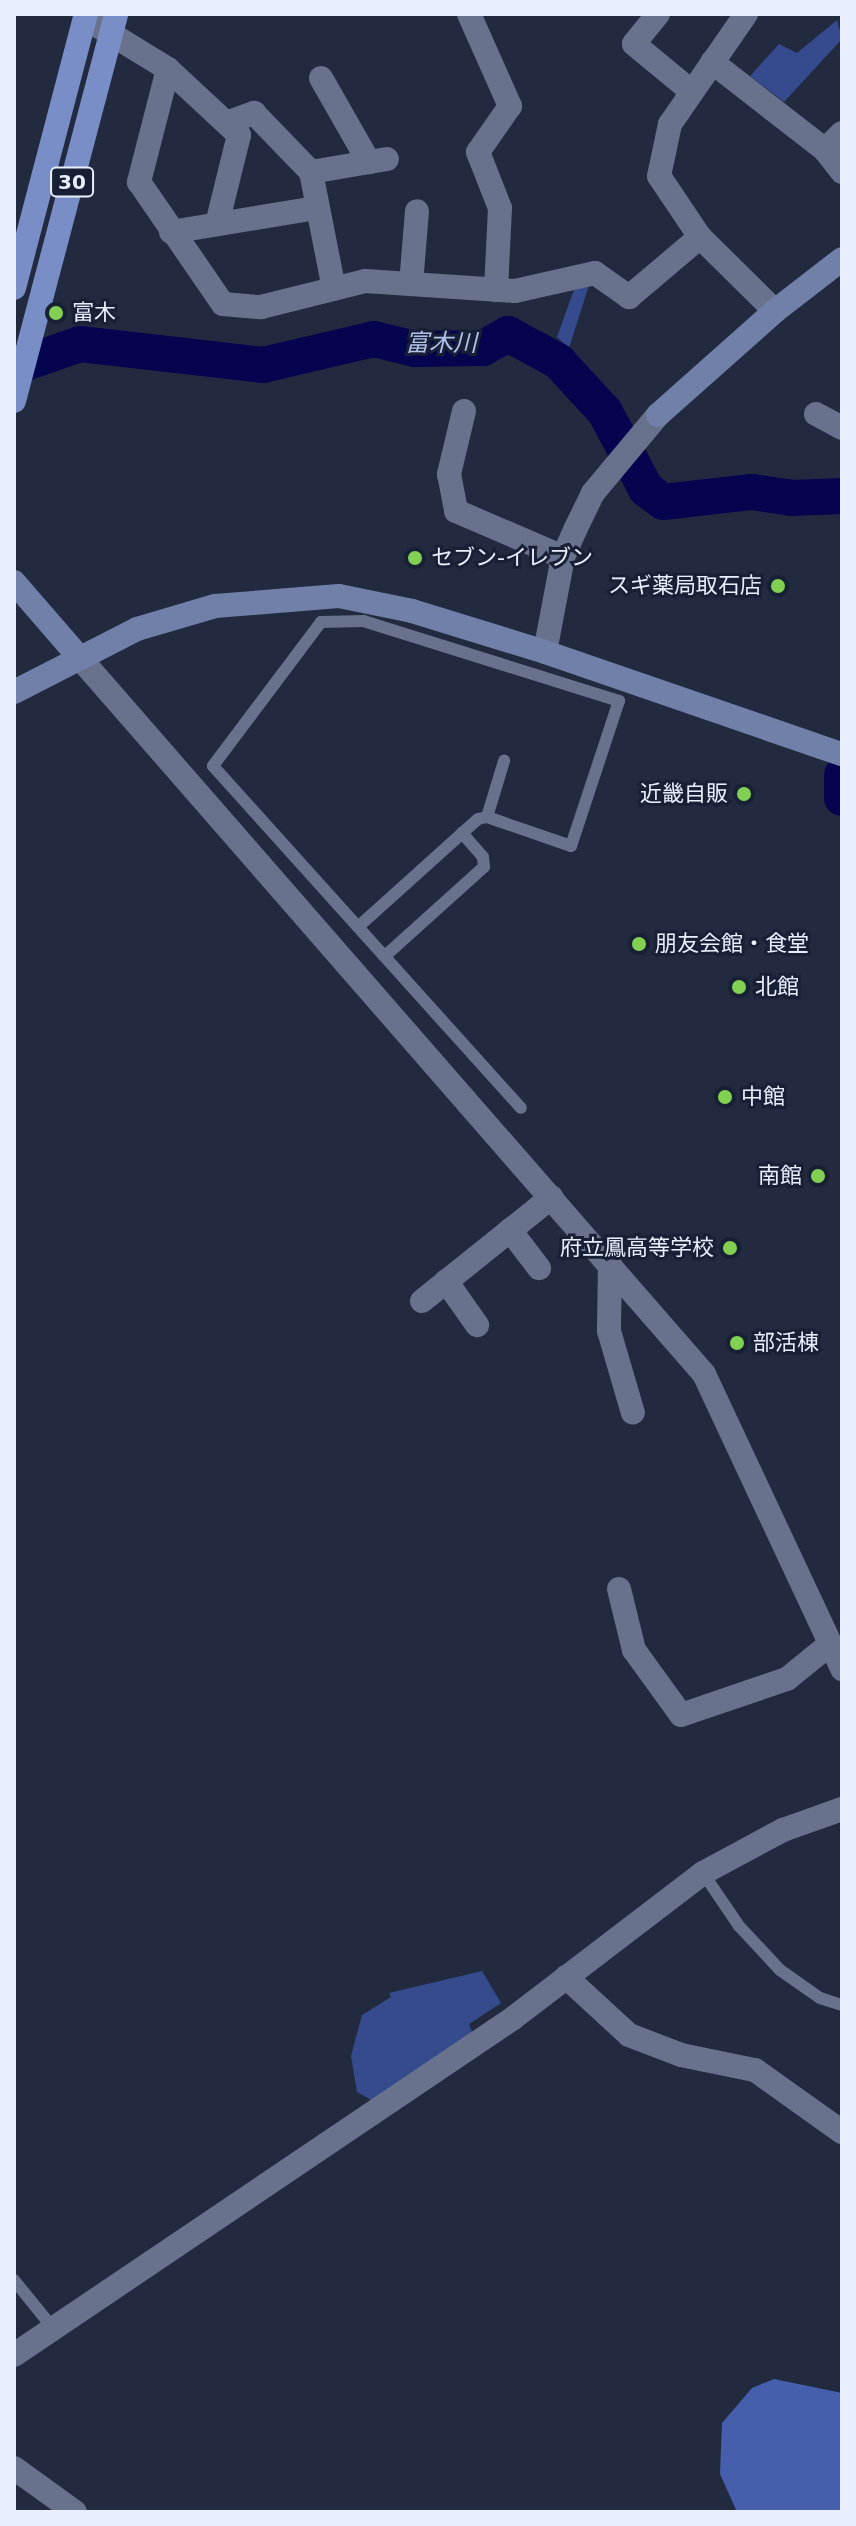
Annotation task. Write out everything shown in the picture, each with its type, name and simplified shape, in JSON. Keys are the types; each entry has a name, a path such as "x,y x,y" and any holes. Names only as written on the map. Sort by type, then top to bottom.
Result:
{"main road":[{"name":"30","path":"14,288 20,238 86,16"},
{"name":"30","path":"16,393 113,24"}],"street":[{"path":"469,14 510,106 478,152 500,208 496,290"},
{"path":"658,14 634,44 692,92"},
{"path":"746,14 670,124 659,176 700,237 775,311"},
{"path":"86,16 113,24 229,122 239,135 217,224"},
{"path":"712,62 833,141 842,172"},
{"path":"168,69 139,182 223,304 261,307 365,281 515,291 595,273 629,297 700,237"},
{"path":"311,172 378,161 321,78"},
{"path":"229,122 254,113 311,172 334,289"},
{"path":"171,232 316,208"},
{"path":"411,284 417,211"},
{"path":"545,652 563,557 593,493 658,415 775,311 842,259"},
{"path":"464,411 449,474 456,511 563,557"},
{"path":"816,414 842,428"},
{"path":"14,582 704,1374 842,1669"},
{"path":"14,692 137,629 215,606 339,596 412,611 545,652 623,690 842,754"},
{"path":"422,1301 552,1197"},
{"path":"510,1230 539,1268"},
{"path":"610,1264 609,1331 633,1413"},
{"path":"446,1281 477,1325"},
{"path":"619,1589 634,1650 681,1715 787,1679 830,1644"},
{"path":"14,2355 236,2207 566,1977 703,1873 783,1830 842,1809"},
{"path":"566,1977 629,2035 681,2055 755,2070 842,2132"},
{"path":"14,2468 75,2512"}],"lane":[{"path":"191,783 213,766 321,622 364,621 623,690 571,846 487,817"},
{"path":"358,927 462,833 487,817 504,761"},
{"path":"213,766 521,1108"},
{"path":"385,956 484,867 483,857 462,833"},
{"path":"703,1873 739,1926 780,1970 820,1998 842,2005"},
{"path":"14,2280 52,2327"}],"shaded area":[{"path":"837,20 842,39 784,102 750,76 779,44 797,53"},
{"path":"589,285 569,348 557,337 575,287"},
{"path":"482,1971 501,2003 469,2024 473,2034 375,2102 357,2092 351,2056 362,2015 391,1997 389,1993"},
{"path":"774,2379 842,2393 842,2512 737,2512 720,2474 722,2423 752,2388"}],"waterway":[{"name":"富木川","path":"14,367 80,344 263,365 374,339 415,349 483,348 508,334 558,361 605,412 646,489 663,502 752,492 792,498 842,496"},
{"name":"富木川","path":"842,775 842,798"}],"place":[{"name":"富木","path":"56,313"},
{"name":"セブン-イレブン","path":"415,558"},
{"name":"スギ薬局取石店","path":"778,586"},
{"name":"近畿自販","path":"744,794"},
{"name":"朋友会館・食堂","path":"639,944"},
{"name":"北館","path":"739,987"},
{"name":"中館","path":"725,1097"},
{"name":"南館","path":"818,1176"},
{"name":"府立鳳高等学校","path":"730,1248"},
{"name":"部活棟","path":"737,1343"}]}
